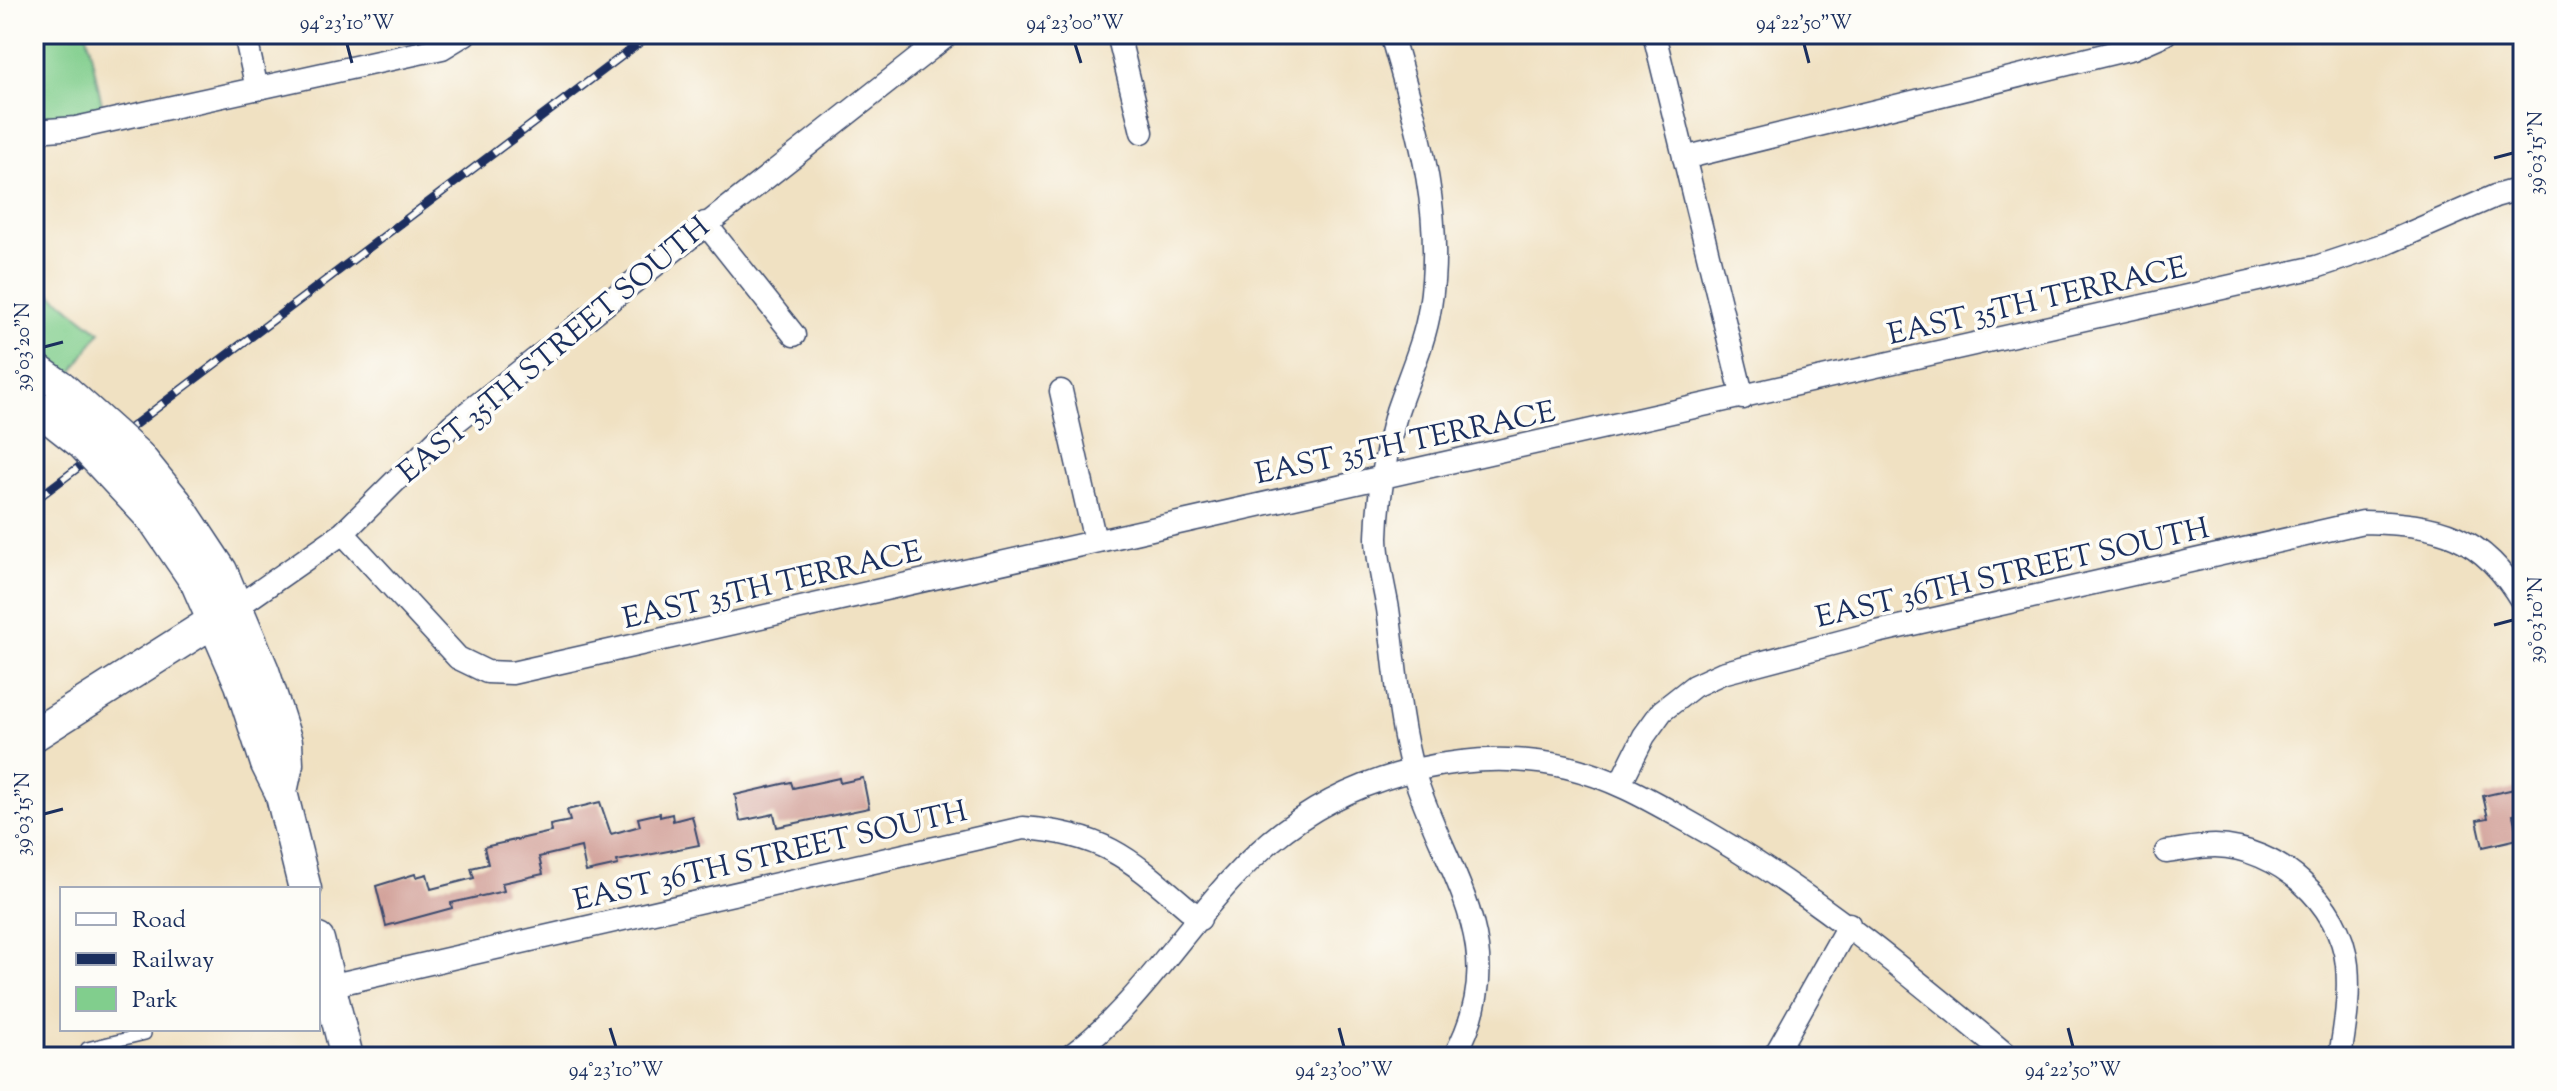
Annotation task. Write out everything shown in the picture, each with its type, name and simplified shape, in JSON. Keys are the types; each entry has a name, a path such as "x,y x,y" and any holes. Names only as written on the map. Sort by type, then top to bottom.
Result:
{"main road":[{"path":"34,368 61,387 128,447 165,511"},
{"path":"34,406 204,541 226,613 263,671 286,742 287,764 281,792 305,887"},
{"name":"EAST 35TH STREET SOUTH","path":"34,735 226,613"},
{"path":"320,948 347,1057"}],"street":[{"path":"245,34 257,89"},
{"path":"34,131 76,128 442,48 465,34"},
{"name":"EAST 35TH STREET SOUTH","path":"226,613 343,533 453,424 949,34"},
{"path":"1118,34 1142,132"},
{"path":"1391,34 1433,195 1436,246 1430,310 1396,416 1377,538 1413,769 1466,897 1477,938 1478,998 1470,1027 1454,1057"},
{"path":"1654,34 1743,398"},
{"path":"1684,158 2133,48 2165,34"},
{"name":"EAST 35TH TERRACE","path":"343,533 458,658 487,672 512,673 2316,267 2385,244 2495,196 2523,188"},
{"path":"705,223 794,335"},
{"path":"1061,391 1095,541"},
{"name":"EAST 36TH STREET SOUTH","path":"1620,784 1644,736 1662,711 1694,686 1722,673 1877,632 2363,522 2419,524 2466,543 2484,554 2512,583 2523,603"},
{"path":"1069,1057 1127,1007 1252,856 1288,827 1343,795 1413,769 1510,760 1566,767 1620,784 1732,845 1849,924 2009,1057"},
{"name":"EAST 36TH STREET SOUTH","path":"329,986 1023,828 1065,831 1104,845 1126,858 1200,919"},
{"path":"2166,852 2216,846 2264,857 2305,884 2334,924 2347,961 2349,1000 2340,1057"},
{"path":"1774,1057 1849,924"}],"lane":[{"path":"89,1057 87,1048 145,1034 144,1031"}],"green space":[{"path":"34,34 87,34 104,114 34,124"},
{"path":"34,285 49,292 100,332 71,374 34,351"}],"building":[{"path":"839,778 840,783 863,778 869,808 777,827 774,814 740,821 735,795 791,782 793,788"},
{"path":"2519,788 2523,813 2513,815 2518,839 2483,847 2477,820 2488,818 2483,796"},
{"path":"600,802 611,834 640,826 638,818 660,813 660,817 672,814 673,821 692,816 699,845 617,861 618,865 586,872 581,847 539,857 543,874 502,883 504,891 451,903 452,908 386,926 376,886 415,874 416,877 427,874 431,889 474,878 471,868 488,864 484,847 551,832 550,825 570,821 567,810"}],"railway":[{"path":"34,501 651,34"}]}
